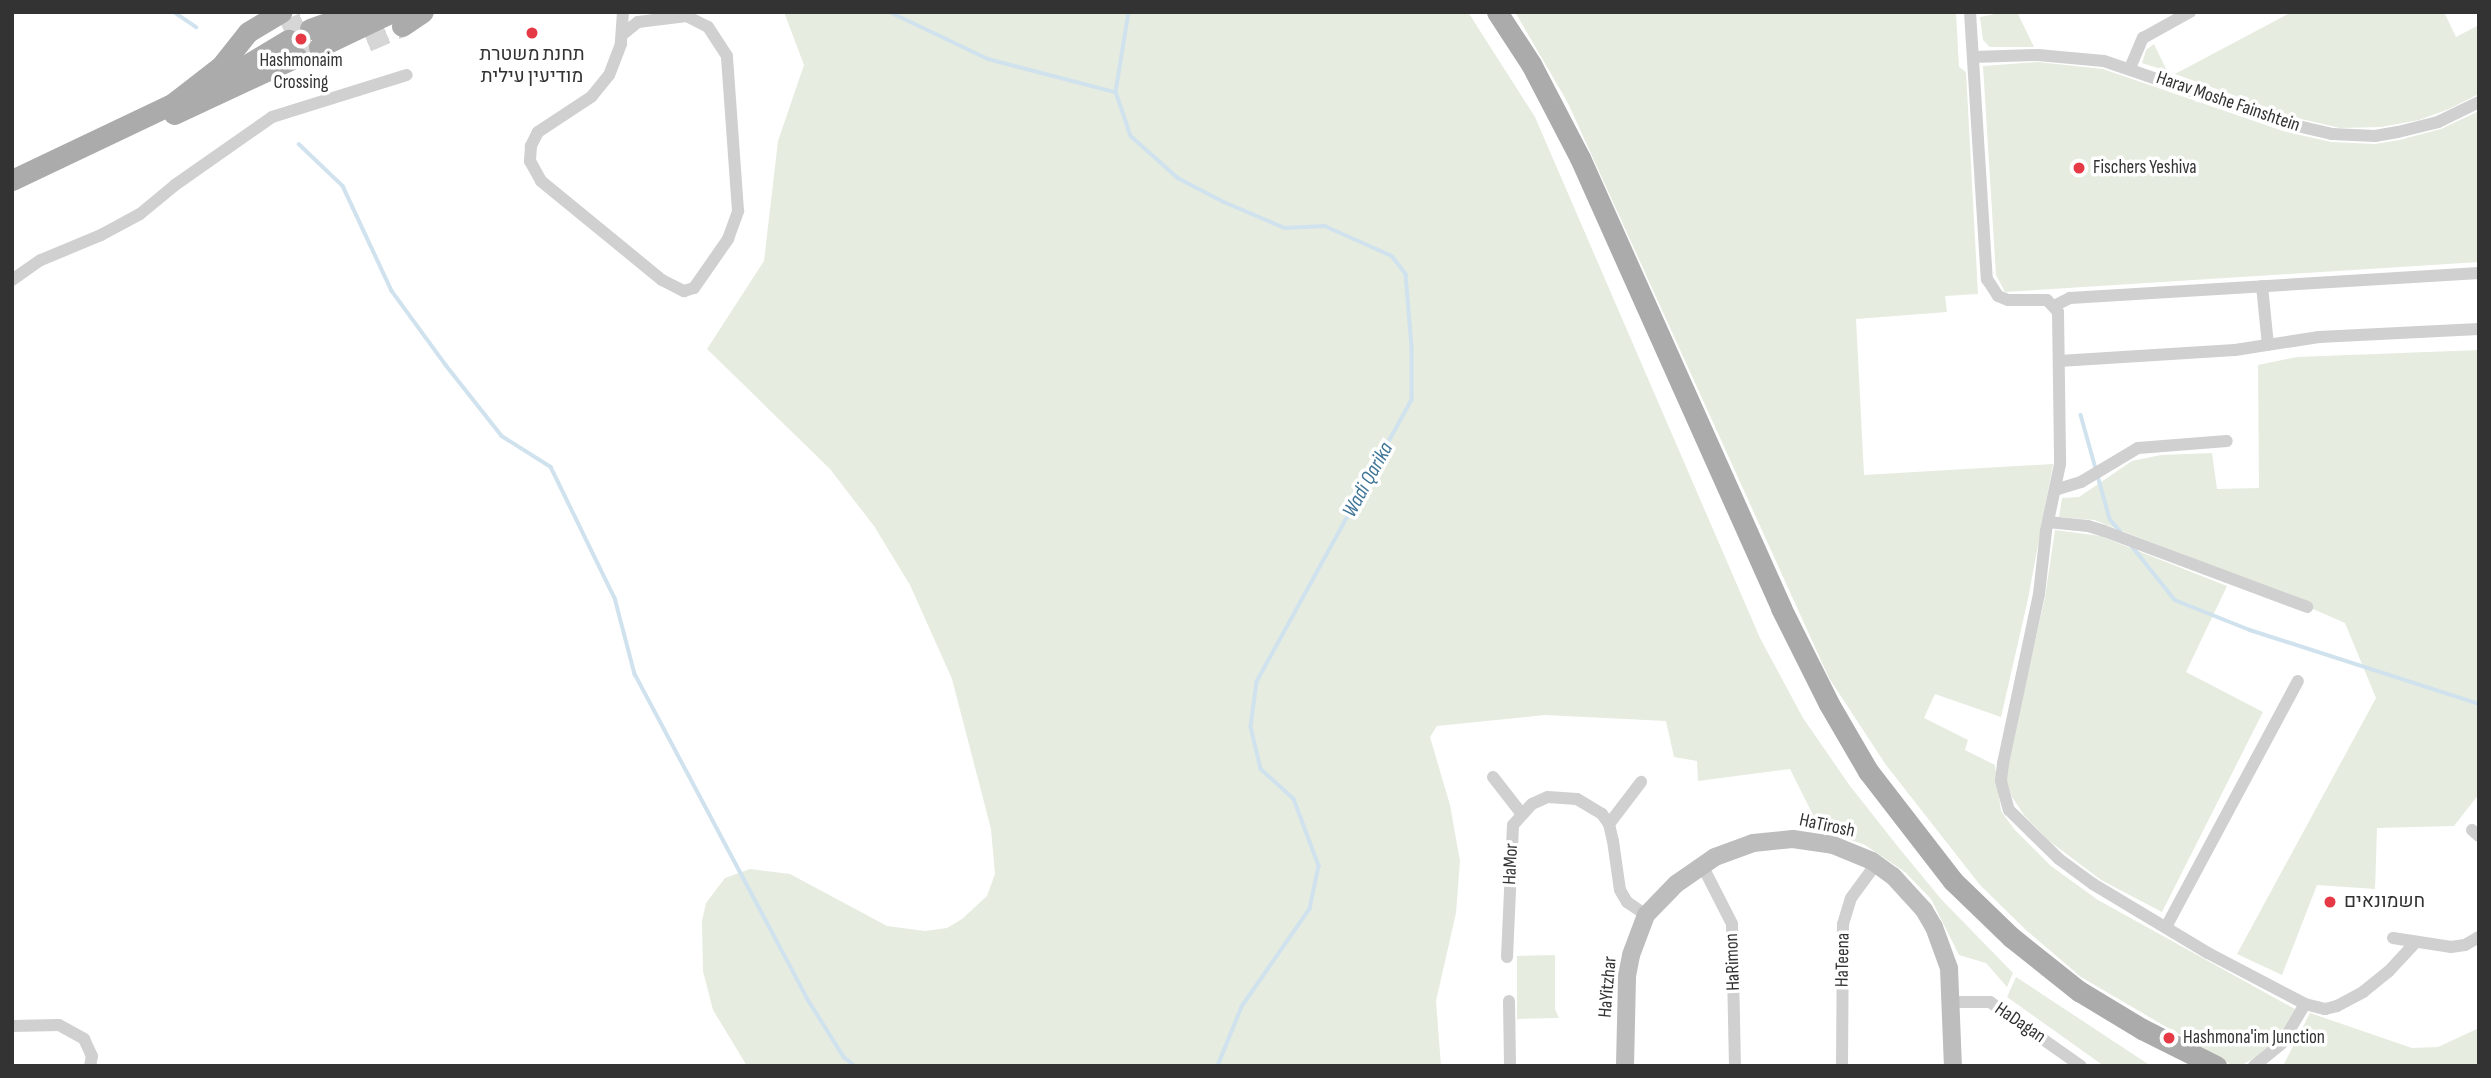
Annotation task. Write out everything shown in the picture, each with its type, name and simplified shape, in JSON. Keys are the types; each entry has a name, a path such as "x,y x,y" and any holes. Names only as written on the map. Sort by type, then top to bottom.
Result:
{"main road":[{"path":"315,36 378,12"},
{"path":"315,36 424,12"},
{"path":"1485,12 1523,69 1571,162 1772,612 1820,709 1860,776 1945,888 2004,945 2074,999 2147,1045 2190,1066"},
{"path":"1497,12 1531,64 1580,158 1781,608 1829,704 1868,771 1953,881 2011,937 2080,991 2142,1030 2216,1066"},
{"path":"315,36 357,13"},
{"path":"12,180 172,104 221,66 248,32 288,38"},
{"path":"315,36 368,41"},
{"path":"12,195 159,121 224,84 288,38"}],"street":[{"path":"622,34 632,25 652,18 685,14 708,27 727,56 738,211 728,239 694,288 689,291 662,280 551,189 536,175 530,161 531,146 538,132 601,88 616,59 622,34 623,12"},
{"path":"1970,12 1987,279 1997,296 2008,300 2047,300 2058,312 2061,444 2039,594 2003,764 2003,796 2009,810 2021,825 2059,859 2166,928 2305,1004 2325,1009 2346,1001 2389,971 2415,943"},
{"path":"2130,68 2143,38 2190,12"},
{"name":"Harav Moshe Fainshtein","path":"1973,57 2058,55 2104,61 2285,123 2332,134 2375,136 2398,132 2438,122 2479,102"},
{"path":"12,280 41,260 101,235 140,214 186,177 272,117 407,75"},
{"path":"2054,306 2070,298 2479,273"},
{"path":"2262,286 2268,345"},
{"path":"2059,361 2235,350 2319,337 2479,329"},
{"path":"2055,490 2081,481 2138,448 2227,441"},
{"path":"2048,522 2096,528 2307,607"},
{"path":"2166,928 2298,681"},
{"path":"1493,777 1521,813 1548,797 1561,796 1591,805 1609,824 1620,890 1627,901 1646,915"},
{"path":"1609,824 1641,782"},
{"name":"HaMor","path":"1507,957 1511,841 1513,825 1521,813"},
{"name":"HaTirosh","path":"1646,915 1676,884 1702,865 1733,849 1753,843 1793,839 1833,845 1876,864 1909,891 1934,927 1949,968 1953,1066"},
{"name":"HaTeena","path":"1842,1066 1844,916 1851,898 1876,864"},
{"name":"HaRimon","path":"1702,865 1732,924 1735,1066"},
{"name":"HaYitzhar","path":"1625,1066 1627,976 1631,955 1646,915"},
{"path":"2393,938 2451,947 2465,945 2479,937"},
{"path":"1509,1001 1510,1066"},
{"name":"HaDagan","path":"1952,1002 1990,1002 2081,1066"},
{"path":"2254,1066 2276,1050 2305,1004"},
{"path":"12,1026 59,1025 83,1039 92,1056 90,1066"},
{"path":"2271,1066 2282,1052 2290,1030"}],"shaded area":[{"path":"784,12 1468,12 1535,117 1760,638 1803,718 1850,786 1941,899 2013,973 2007,987 1986,963 1959,955 1931,899 1905,872 1865,845 1820,829 1790,769 1698,781 1697,761 1674,757 1666,721 1545,715 1437,726 1430,737 1450,805 1460,861 1456,913 1436,1001 1441,1066 747,1066 713,1010 703,971 702,921 706,903 725,878 750,869 790,874 887,926 925,931 947,928 962,919 987,896 995,874 991,829 952,679 910,585 874,526 830,469 707,349 764,261 778,141 804,65"},
{"path":"1515,12 1956,12 1959,67 1966,72 1978,294 1945,296 1947,312 1856,319 1864,475 2053,464 2028,599 2001,717 1935,694 1924,718 1968,740 1965,750 1995,765 2001,811 2014,829 2051,866 2098,900 2295,1009 2271,1049 2240,1066 2233,1066 2081,977 2026,930 1980,885 1886,765 1829,678 1568,103"},
{"path":"2017,12 2034,47 1990,47 1983,40 1980,17"},
{"path":"2292,12 2444,12 2456,37 2479,25 2479,94 2419,120 2381,127 2340,128 2297,118 2175,74"},
{"path":"2154,44 2167,71 2142,63 2146,50"},
{"path":"2038,62 2103,69 2283,131 2331,142 2375,144 2399,140 2441,129 2479,111 2479,262 2005,292 1996,275 1983,66"},
{"path":"2479,350 2479,794 2454,826 2377,828 2375,889 2317,885 2282,975 2237,954 2376,698 2345,623 2233,574 2094,520 2059,517 2062,498 2079,497 2132,461 2161,455 2212,453 2217,489 2259,488 2258,365 2297,357"},
{"path":"2055,530 2100,536 2227,586 2186,672 2263,712 2162,912 2101,880 2048,840 2024,815 2012,797 2007,782 2007,767 2045,597"},
{"path":"1555,955 1555,1009 1559,1018 1517,1019 1517,956"},
{"path":"2016,977 2151,1066 2104,1066 2007,997"},
{"path":"2310,1013 2412,1048 2438,1047 2479,1028 2479,1066 2283,1066"}],"waterway":[{"path":"174,12 196,27"},
{"path":"890,12 988,59 1115,92"},
{"name":"Wadi Qarika","path":"1129,12 1116,92 1131,136 1178,178 1224,202 1285,228 1325,226 1392,256 1406,274 1412,347 1412,400 1257,682 1251,727 1261,769 1294,799 1319,866 1310,909 1242,1007 1218,1066"},
{"path":"299,144 343,186 392,291 446,365 502,436 551,467 615,598 635,674 807,998 844,1057 855,1066"},
{"path":"2081,415 2110,519 2120,531"},
{"path":"2132,546 2175,600 2250,630 2479,704"}],"tunnel":[{"path":"284,31 307,21"},
{"path":"367,41 402,26"},
{"path":"292,48 314,38"}],"place":[{"name":"תחנת משטרת מודיעין עילית","path":"532,33"},
{"name":"Hashmonaim Crossing","path":"301,39"},
{"name":"Fischers Yeshiva","path":"2079,168"},
{"name":"חשמונאים","path":"2330,902"},
{"name":"Hashmona'im Junction","path":"2169,1038"}]}
